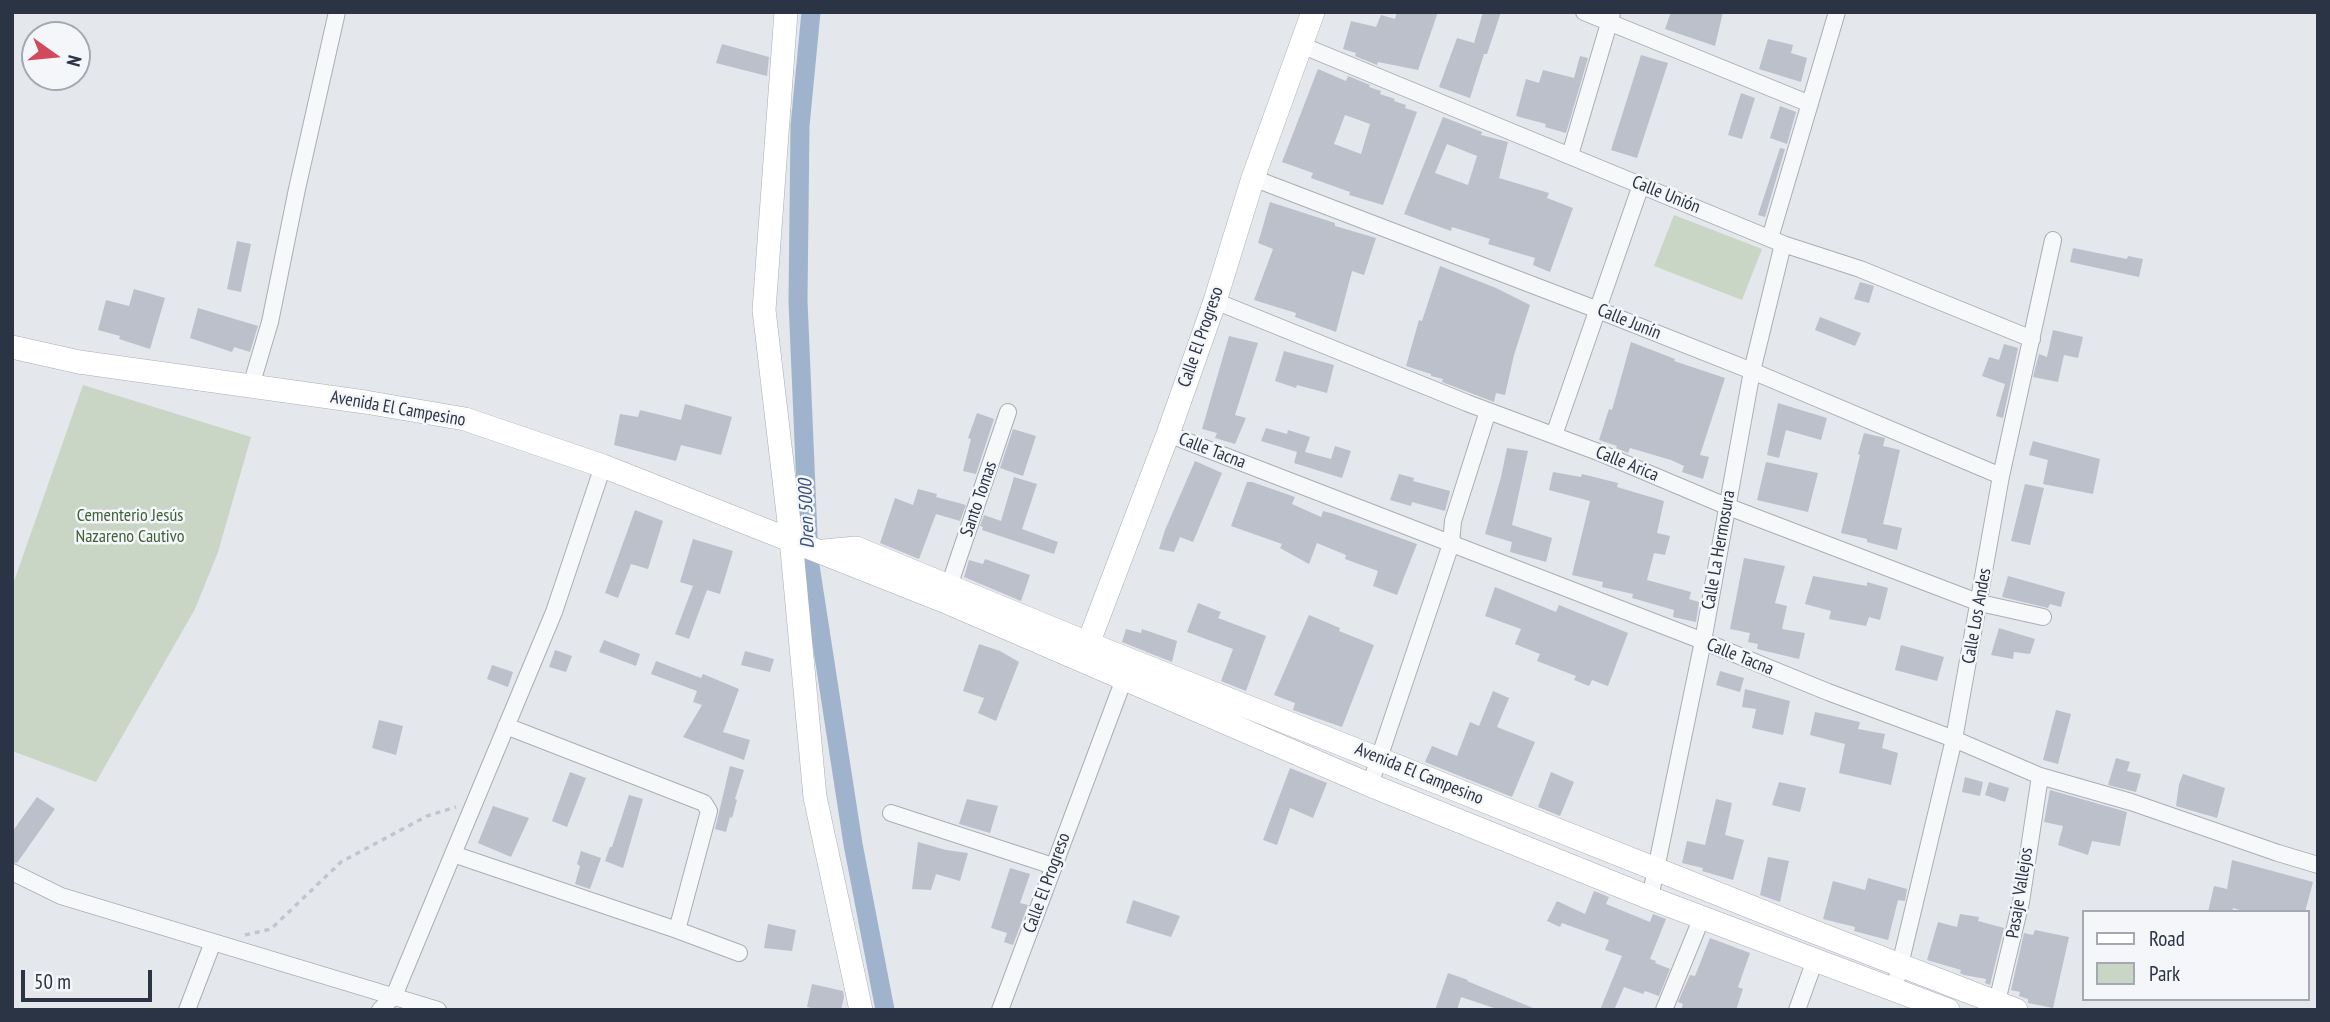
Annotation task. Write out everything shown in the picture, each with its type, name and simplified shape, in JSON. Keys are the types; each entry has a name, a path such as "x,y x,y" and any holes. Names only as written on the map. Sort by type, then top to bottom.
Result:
{"street":[{"path":"251,386 270,321 337,12"},
{"path":"786,12 764,310 793,540 815,797 861,1010"},
{"name":"Calle El Progreso","path":"1085,652 1168,434 1215,300 1253,178 1313,12"},
{"path":"1584,12 1611,17 1810,103"},
{"name":"Calle La Hermosura","path":"1650,898 1703,641 1776,241 1810,103 1838,12"},
{"path":"1570,155 1611,17"},
{"name":"Calle Unión","path":"1301,46 1776,241 1860,269 2032,339"},
{"name":"Calle Junín","path":"1253,178 1752,371 2001,476"},
{"path":"1554,435 1641,185"},
{"name":"Calle Los Andes","path":"1894,990 1954,739 2001,476 2053,240"},
{"name":"Calle Arica","path":"1215,300 1726,506 1980,603 2043,617"},
{"path":"12,338 79,362"},
{"path":"12,347 79,362"},
{"name":"Avenida El Campesino","path":"79,362 465,419 603,466 1085,652 1379,759 2003,1007"},
{"path":"1370,785 1451,544 1453,521 1488,411"},
{"name":"Santo Tomas","path":"949,586 1008,412"},
{"name":"Calle Tacna","path":"1168,434 1954,739 2040,776 2131,802 2318,865"},
{"path":"380,1010 394,996 554,612 603,466"},
{"name":"Avenida El Campesino","path":"821,552 856,548 949,586 1085,652 1125,679 1370,785 1650,898 1894,990 1922,1005 1948,1010"},
{"name":"Calle El Progreso","path":"1000,1010 1125,679"},
{"path":"506,726 704,803 709,811 677,930"},
{"name":"Pasaje Vallejos","path":"2003,1007 2040,776"},
{"path":"891,813 1053,866"},
{"path":"453,854 739,953"},
{"path":"12,872 61,896 438,1010"},
{"path":"1664,1010 1702,917"},
{"path":"187,1010 213,942"},
{"path":"1797,1010 1815,960"}],"path":[{"path":"213,942 271,929 341,862 427,816 476,801"}],"green space":[{"path":"1674,215 1762,249 1742,300 1654,266"},
{"name":"Cementerio Jesús Nazareno Cautivo","path":"83,385 251,437 218,552 195,609 96,782 12,751 12,587"}],"building":[{"path":"1397,12 1438,12 1418,70 1378,62 1377,65 1343,49 1351,21 1376,27 1381,15 1395,19"},
{"path":"1483,12 1501,12 1470,98 1439,87 1457,38 1474,43"},
{"path":"1671,12 1723,12 1715,46 1665,29"},
{"path":"1768,39 1793,45 1791,53 1807,58 1801,82 1759,69"},
{"path":"722,44 769,57 767,76 716,63"},
{"path":"1641,55 1668,63 1637,158 1611,150"},
{"path":"1580,56 1588,58 1566,133 1516,116 1526,79 1539,83 1543,70 1574,78"},
{"path":"1318,69 1346,81 1348,76 1370,85 1369,87 1381,91 1380,94 1417,112 1383,205 1349,195 1350,192 1311,178 1313,173 1282,162","holes":["1345,115 1370,124 1361,154 1334,144"]},
{"path":"1741,93 1755,98 1742,139 1728,135"},
{"path":"1780,106 1796,112 1787,144 1770,138"},
{"path":"1443,117 1482,132 1481,135 1508,142 1499,178 1549,193 1547,198 1573,208 1550,272 1533,265 1535,258 1488,244 1490,239 1452,227 1451,231 1404,214","holes":["1447,144 1477,156 1468,185 1435,173"]},
{"path":"1780,148 1785,149 1765,217 1758,215"},
{"path":"1270,202 1376,238 1364,275 1352,271 1336,332 1295,317 1296,313 1254,300 1273,249 1258,243"},
{"path":"237,241 251,244 241,292 227,289"},
{"path":"2073,248 2127,259 2128,256 2143,259 2139,277 2070,262"},
{"path":"1440,266 1530,305 1505,395 1496,393 1494,402 1406,366 1419,320 1422,321"},
{"path":"1860,282 1874,286 1869,303 1854,299"},
{"path":"134,289 165,298 150,349 98,330 106,300 129,306"},
{"path":"198,308 258,326 250,352 234,347 232,352 190,338"},
{"path":"1820,317 1861,333 1855,346 1815,330"},
{"path":"2053,330 2083,337 2078,358 2064,355 2058,382 2033,377 2039,354 2047,357"},
{"path":"1229,336 1258,343 1235,415 1246,418 1235,444 1215,438 1217,433 1202,429"},
{"path":"1631,342 1675,359 1674,361 1725,378 1700,455 1709,457 1703,479 1682,472 1684,466 1671,460 1630,448 1628,453 1599,440 1609,409 1612,410"},
{"path":"2004,344 2018,348 2003,418 1996,416 2005,384 1982,376 1989,357 1999,360"},
{"path":"1284,351 1334,365 1327,393 1275,381"},
{"path":"1778,403 1827,418 1821,440 1786,430 1779,458 1767,455"},
{"path":"685,404 732,417 721,455 681,445 676,461 614,445 620,414 638,417 640,410 681,420"},
{"path":"977,413 994,419 976,474 963,471 971,439 968,438"},
{"path":"1266,428 1287,434 1288,430 1310,437 1305,452 1331,459 1335,446 1351,451 1342,478 1294,463 1297,452 1261,441"},
{"path":"1013,429 1036,436 1023,476 1000,468"},
{"path":"1864,433 1885,438 1883,446 1900,450 1883,524 1902,528 1897,550 1841,533"},
{"path":"2033,441 2100,459 2093,494 2043,484 2048,460 2029,455"},
{"path":"1507,448 1528,451 1512,525 1552,538 1546,562 1510,552 1512,542 1485,534"},
{"path":"1195,461 1222,473 1193,542 1180,537 1174,552 1159,549 1165,530"},
{"path":"1766,462 1818,473 1808,512 1757,500"},
{"path":"1553,472 1581,477 1582,474 1618,483 1617,487 1664,501 1657,533 1670,536 1665,555 1654,553 1647,580 1691,592 1689,599 1699,602 1696,622 1673,617 1674,610 1632,598 1633,594 1602,587 1603,582 1572,575 1590,501 1549,490"},
{"path":"1399,474 1414,478 1413,481 1450,491 1445,511 1412,502 1411,506 1390,500"},
{"path":"1014,477 1037,484 1022,529 1058,542 1054,554 982,530 983,527 980,526 984,515 1001,521"},
{"path":"1247,482 1295,497 1292,504 1321,517 1323,511 1334,514 1417,544 1397,595 1373,586 1378,571 1345,559 1346,555 1317,543 1309,564 1280,548 1282,544 1231,526"},
{"path":"2025,484 2044,488 2030,545 2011,541"},
{"path":"918,489 966,505 960,521 936,514 919,559 880,543 895,498 913,505"},
{"path":"635,510 663,521 648,569 631,564 618,598 605,593"},
{"path":"693,539 733,551 720,594 707,590 689,639 675,634 693,586 680,582"},
{"path":"1744,558 1785,566 1775,603 1787,606 1782,629 1805,633 1799,659 1757,649 1758,644 1748,642 1750,633 1730,629"},
{"path":"985,559 1030,575 1021,601 964,577 969,560 983,564"},
{"path":"1813,576 1867,586 1867,582 1888,588 1880,620 1869,617 1866,626 1829,619 1831,611 1805,604"},
{"path":"2008,576 2065,592 2061,607 2050,604 2048,608 2002,597"},
{"path":"1495,587 1556,612 1559,605 1628,633 1608,686 1592,680 1589,686 1574,680 1576,676 1537,661 1540,654 1515,644 1521,629 1485,616"},
{"path":"1198,603 1221,612 1218,618 1266,636 1246,691 1221,681 1233,649 1187,632"},
{"path":"1309,615 1374,645 1342,727 1293,710 1295,703 1274,695"},
{"path":"1999,628 2035,639 2030,654 2014,652 2013,659 1991,655"},
{"path":"1126,629 1141,633 1142,629 1177,641 1172,662 1122,642"},
{"path":"604,640 640,654 636,666 599,652"},
{"path":"979,644 1000,651 1019,662 996,721 978,713 984,698 963,691"},
{"path":"1901,645 1944,657 1937,681 1895,670"},
{"path":"555,650 572,656 566,672 549,667"},
{"path":"745,651 774,659 770,672 741,665"},
{"path":"656,661 701,678 703,674 739,689 723,732 750,740 744,760 683,737 702,705 693,702 697,691 651,674"},
{"path":"492,665 513,672 508,687 487,679"},
{"path":"1720,671 1744,678 1740,692 1716,685"},
{"path":"1745,689 1790,701 1783,735 1752,728 1756,709 1742,707"},
{"path":"1493,691 1509,698 1497,727 1535,742 1512,797 1425,762 1432,746 1457,756 1470,722 1479,726"},
{"path":"2056,710 2071,714 2058,764 2043,760"},
{"path":"1815,712 1860,722 1858,729 1885,734 1882,748 1898,753 1891,785 1839,773 1845,744 1810,735"},
{"path":"379,720 403,726 396,755 372,748"},
{"path":"2116,758 2130,762 2127,771 2141,774 2136,792 2108,785"},
{"path":"730,766 744,770 726,832 715,829"},
{"path":"1290,768 1327,783 1313,818 1290,808 1277,845 1263,840"},
{"path":"570,772 586,778 567,827 552,821"},
{"path":"1551,772 1574,782 1560,816 1538,807"},
{"path":"2183,774 2225,788 2217,818 2176,806"},
{"path":"1965,777 1983,782 1980,796 1962,792"},
{"path":"1779,782 1806,788 1800,812 1772,805"},
{"path":"1989,782 2009,788 2005,802 1985,795"},
{"path":"2050,790 2127,812 2120,846 2092,841 2088,855 2058,845 2063,826 2044,822"},
{"path":"629,795 643,799 623,868 605,861"},
{"path":"37,797 55,809 17,863 12,862 12,832"},
{"path":"967,799 998,806 990,833 959,824"},
{"path":"1716,799 1732,803 1725,835 1744,840 1733,880 1682,863 1687,841 1705,845"},
{"path":"493,806 529,818 511,857 478,843"},
{"path":"918,842 968,853 960,881 936,874 931,890 912,889"},
{"path":"581,851 601,858 590,889 575,884"},
{"path":"1768,857 1789,861 1780,902 1760,895"},
{"path":"2232,860 2313,882 2306,910 2208,910 2214,886 2227,889"},
{"path":"1010,868 1030,874 1020,903 1028,905 1013,945 1004,942 1007,933 991,928"},
{"path":"1868,878 1907,889 1905,901 1898,900 1888,940 1854,931 1855,927 1823,919 1833,881 1865,890"},
{"path":"1594,891 1609,897 1606,904 1650,922 1653,914 1666,919 1650,959 1670,969 1659,996 1624,987 1614,1010 1600,1010 1622,956 1605,950 1609,940 1562,923 1560,927 1547,921 1557,901 1585,914"},
{"path":"1133,900 1180,916 1171,937 1126,923"},
{"path":"1960,914 1979,917 1978,921 2004,928 1990,985 1985,983 1986,979 1964,975 1960,973 1961,970 1927,960 1938,922 1957,927"},
{"path":"768,924 796,930 792,951 764,948"},
{"path":"2035,930 2069,937 2053,1008 2028,1003 2028,999 2019,996 2020,992 2011,990 2024,933 2033,935"},
{"path":"1710,938 1750,953 1738,987 1743,989 1736,1010 1681,1010 1683,1004 1678,1002 1690,975 1695,976"},
{"path":"1448,973 1538,1010 1500,1010 1461,997 1457,1010 1435,1010"},
{"path":"812,984 843,991 841,1010 807,1007"}],"waterway":[{"name":"Dren 5000","path":"811,12 800,126 798,301 809,559 853,844 885,1010"}]}
